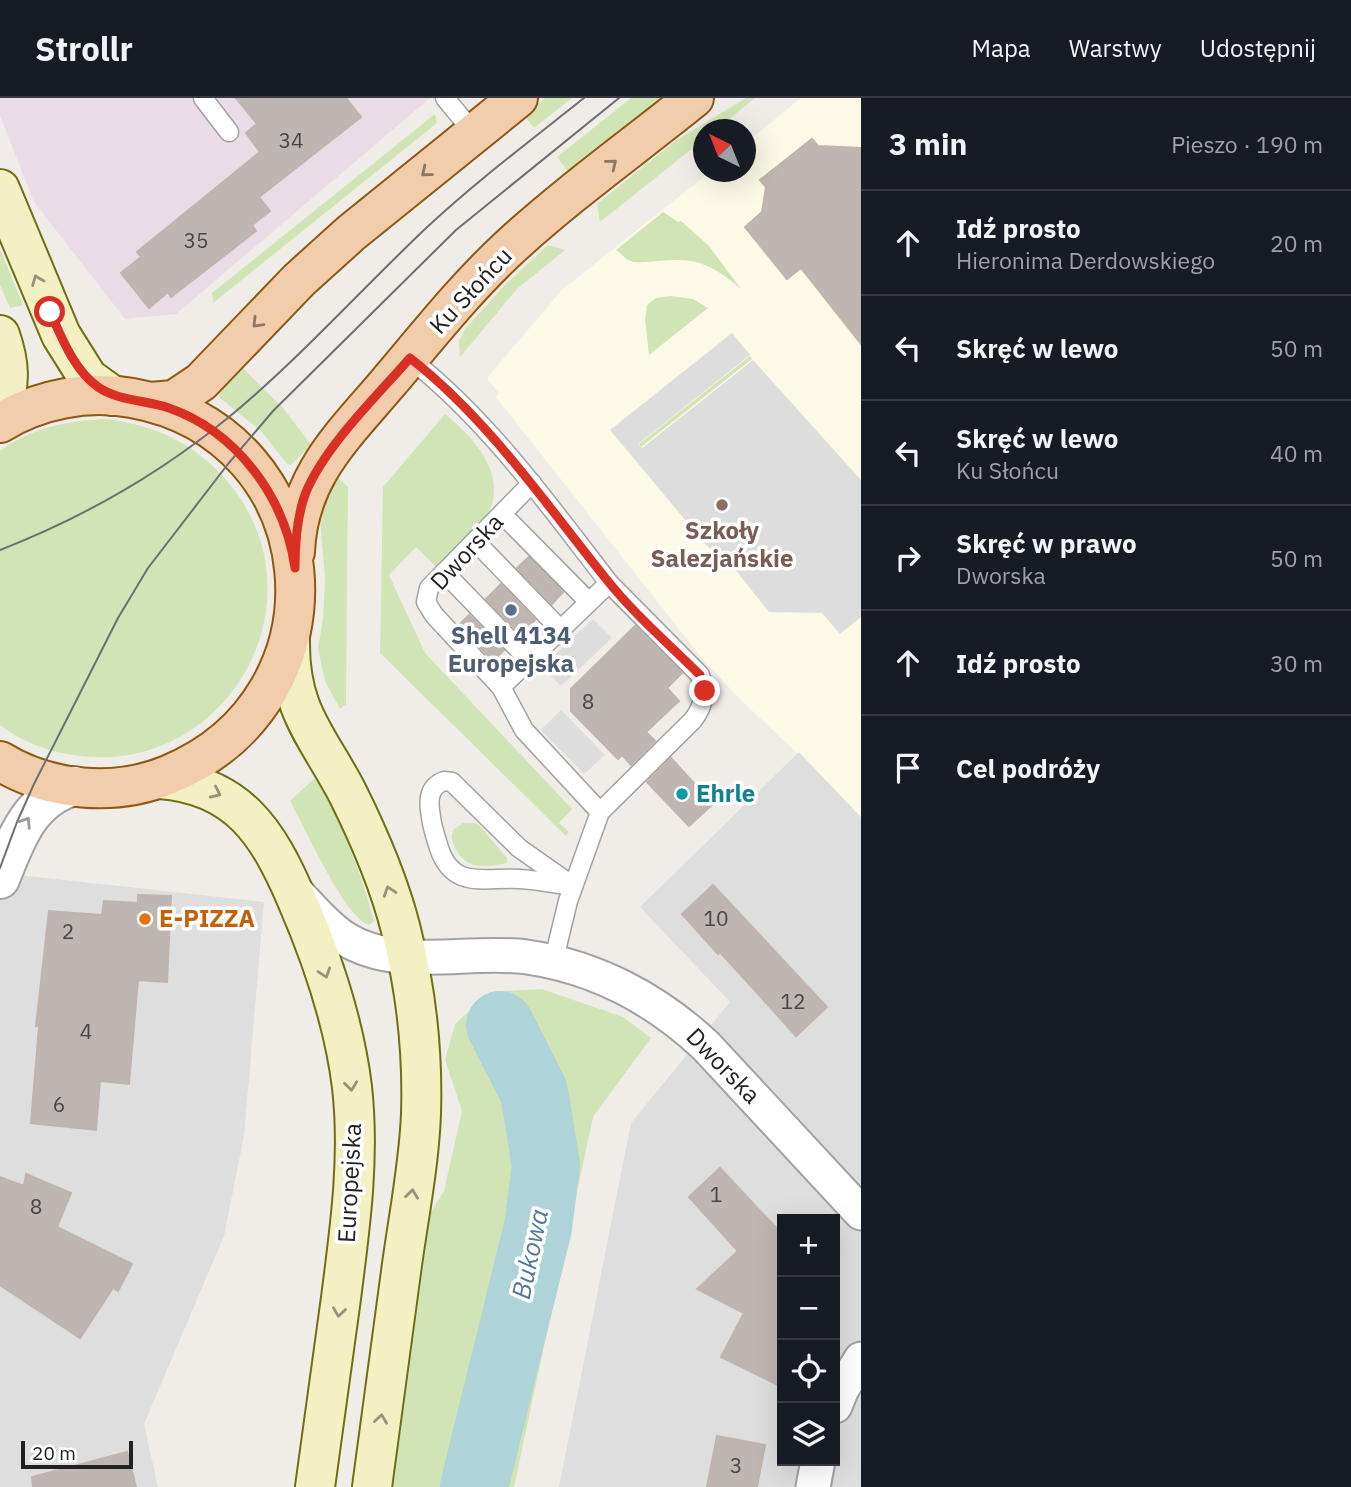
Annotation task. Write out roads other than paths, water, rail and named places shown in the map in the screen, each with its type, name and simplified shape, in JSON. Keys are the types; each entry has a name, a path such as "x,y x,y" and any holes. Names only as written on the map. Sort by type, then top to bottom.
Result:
{"main road":[{"path":"0,423 28,409 76,397 174,400 201,382 299,280 360,226 517,98"},
{"name":"Ku Słońcu","path":"295,568 301,509 306,493 340,439 511,246 694,98"},
{"path":"0,189 61,335 88,378 131,399 195,420 216,433 244,458 266,487 278,509 290,544 295,568 296,605 290,641 291,671 299,707 309,729 341,780 368,836 391,898 408,957 419,1030 421,1115 372,1487"},
{"path":"0,335 5,348 9,377 7,393 0,410"},
{"path":"0,761 38,778 74,786 124,787 160,779 204,758 242,727 271,687 290,641"},
{"name":"Europejska","path":"160,779 200,786 233,802 259,830 292,887 325,972 339,1019 352,1087 355,1174 351,1224 315,1487"}],"street":[{"path":"0,878 16,839 33,811 49,797 74,786"},
{"name":"Europejska","path":"292,887 343,937 367,949 408,957"},
{"name":"Dworska","path":"408,957 526,957 600,976 624,988 683,1024 861,1213"},
{"path":"836,1403 842,1388 861,1359"},
{"path":"813,1487 817,1466"}],"lane":[{"path":"203,98 229,132"},
{"path":"445,98 474,134"},
{"path":"410,358 434,377 532,484 609,583 700,675 705,691 703,707 694,720 600,813 573,886 554,963"},
{"name":"Dworska","path":"532,484 429,588 426,602 434,615 501,687 524,730 600,813"},
{"path":"502,514 589,602"},
{"path":"475,541 561,629"},
{"path":"444,572 529,660"},
{"path":"501,687 609,583"},
{"path":"444,781 452,782 519,848 573,886 520,879 469,879 449,869 443,860 431,817 432,789 444,781"}],"waterway":[{"name":"Bukowa","path":"474,1487 538,1227 546,1165 534,1092 500,1025"}],"tram line":[{"path":"0,550 91,509 176,457 229,417 443,213 502,162 584,98"},
{"path":"0,868 34,784 118,618 148,568 228,464 273,411 456,230 619,98"}],"place":[{"name":"Szkoły Salezjańskie","path":"722,505"},
{"name":"Shell 4134 Europejska","path":"511,610"},
{"name":"Ehrle","path":"682,794"},
{"name":"E-PIZZA","path":"145,919"}]}
